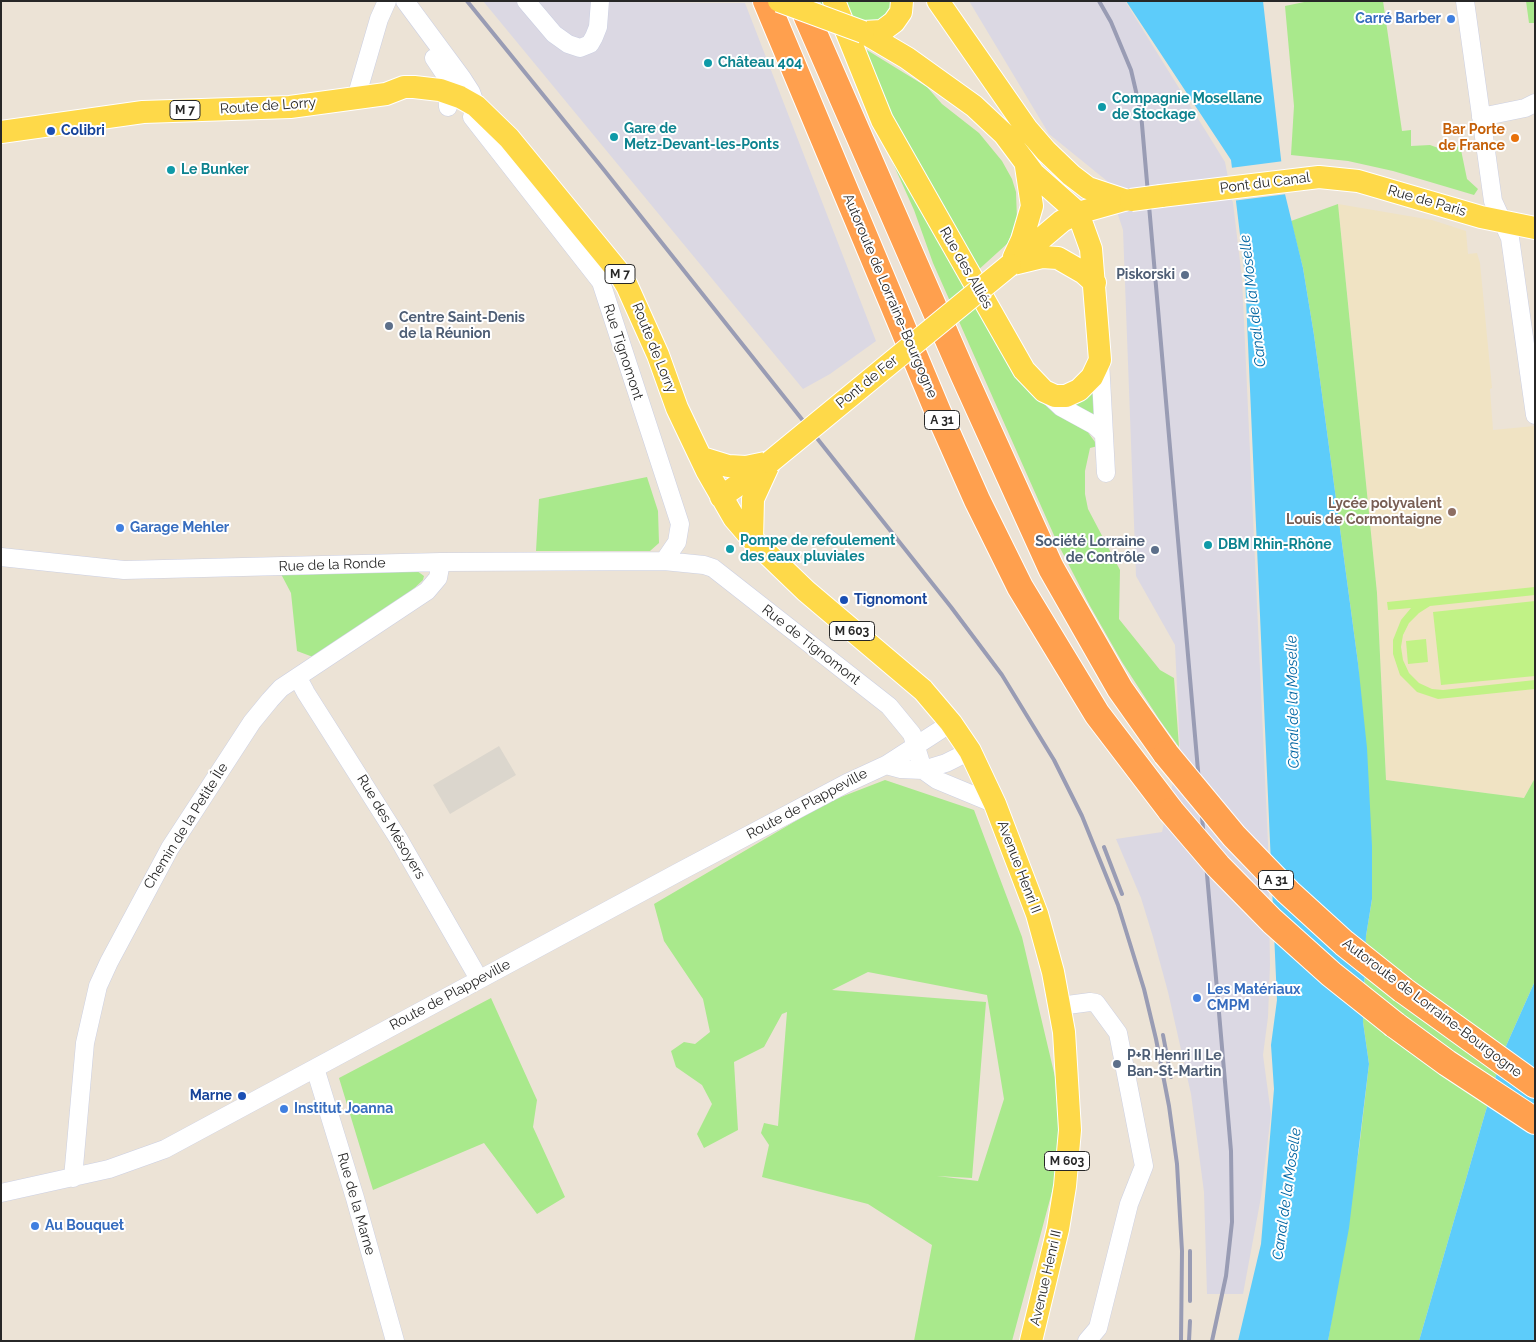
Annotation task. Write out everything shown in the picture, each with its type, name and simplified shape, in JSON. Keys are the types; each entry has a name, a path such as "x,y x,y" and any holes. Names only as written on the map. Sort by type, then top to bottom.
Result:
{"highway":[{"name":"Autoroute de Lorraine-Bourgogne","path":"766,1 938,412 977,500 1020,587 1097,714 1171,810 1232,880 1272,921 1331,974 1447,1062 1535,1121"},
{"name":"Autoroute de Lorraine-Bourgogne","path":"800,1 963,374 1051,568 1120,689 1166,754 1234,836 1288,892 1344,943 1461,1034 1535,1085"}],"main road":[{"path":"779,1 862,32 907,58 974,106 1004,134 1026,166 1078,213 1091,249 1100,360 1092,377 1079,390 1066,396 1055,396 1044,391"},
{"name":"Rue des Alliés","path":"834,1 882,120 1024,370 1044,391"},
{"path":"862,32 882,31 894,22 901,12 902,1"},
{"path":"938,1 1027,129 1046,151 1088,188 1128,200"},
{"name":"Route de Lorry","path":"1,132 114,115 180,110 274,108 386,94 404,87 426,88 479,114 512,143 618,271 627,286 658,354 678,408 721,497"},
{"path":"1010,265 1022,240 1032,206 1026,166"},
{"name":"Pont du Canal","path":"1128,200 1319,177"},
{"name":"Rue de Paris","path":"1319,177 1358,182 1535,228"},
{"path":"1010,265 1043,235 1078,213 1128,200"},
{"path":"1010,265 1042,257 1058,258 1084,273 1095,283"},
{"name":"Pont de Fer","path":"721,497 754,476 1010,265"},
{"path":"702,458 728,466 746,467 770,462"},
{"path":"752,539 753,499 770,462"},
{"name":"Avenue Henri II","path":"721,497 730,513 752,539 818,602 924,690 951,723 970,751 995,804 1037,914 1053,972 1064,1032 1069,1139 1058,1229 1032,1341"}],"street":[{"path":"356,98 379,19 387,1"},
{"name":"Rue Tignomont","path":"405,1 472,92 479,114 600,282 680,524 677,542 664,561"},
{"path":"526,1 554,34 568,44 580,48 590,44 594,37 598,27 600,1"},
{"path":"1465,1 1492,201 1503,221 1511,248 1534,415"},
{"path":"426,29 435,60 446,76 448,100"},
{"path":"1481,117 1525,108 1535,103"},
{"path":"1100,360 1106,473"},
{"path":"1044,391 1061,407 1094,424 1104,434"},
{"name":"Rue de la Ronde","path":"1,557 124,570 441,562 664,561"},
{"name":"Rue de Tignomont","path":"664,561 696,563 712,568 889,706 908,729 916,743 923,770"},
{"name":"Chemin de la Petite Île","path":"73,1178 85,1043 98,986 170,848 252,722 276,694 427,591 438,578 441,562"},
{"name":"Rue des Mésoyers","path":"298,678 398,838 479,979"},
{"name":"Route de Plappeville","path":"1,1193 73,1178 131,1163 159,1152 847,782 886,765 916,743 951,723"},
{"path":"886,765 901,769 923,770 946,763 970,751"},
{"path":"923,770 938,780 995,804"},
{"path":"1060,1006 1096,1003 1118,1034 1144,1166 1129,1204 1098,1328 1087,1341"},
{"name":"Rue de la Marne","path":"315,1068 355,1198 395,1341"}],"shaded area":[{"path":"483,1 745,3 876,341 830,374 803,389"},
{"path":"969,1 1125,1 1225,162 1233,203 1242,278 1268,844 1270,965 1268,1017 1263,1055 1271,1114 1261,1197 1243,1294 1207,1294 1204,1192 1191,1094 1168,992 1153,937 1141,898 1116,839 1162,832 1180,751 1175,645 1136,576 1123,230 1107,181 1049,134"},
{"name":"Lycée polyvalent Louis de Cormontaigne","path":"1338,204 1432,220 1466,231 1468,254 1477,253 1480,263 1492,388 1490,389 1493,430 1535,426 1535,778 1524,798 1386,780 1377,593"},
{"path":"499,746 516,775 450,814 433,785"}],"green space":[{"path":"820,1 829,1 1029,390 1084,427 1098,446 1090,448 1085,471 1085,494 1088,509 1120,570 1119,619 1160,670 1174,678 1179,747 1122,662 1057,542 933,263 914,210"},
{"path":"841,1 893,1 889,11 876,22 868,22 845,14"},
{"path":"1309,1 1383,1 1402,131 1411,130 1411,146 1430,145 1441,149 1460,145 1467,179 1478,189 1474,195 1393,171 1348,161 1291,155 1294,106 1285,6"},
{"path":"1526,1 1535,1 1534,23 1529,23"},
{"path":"862,47 927,87 942,104 979,133 1002,161 1012,179 1016,192 1017,219 1008,243 976,272 888,115"},
{"path":"1338,204 1377,593 1386,780 1524,798 1535,778 1535,981 1502,1055 1419,1341 1328,1341 1359,1149 1369,1064 1363,1022 1366,936 1372,899 1358,663 1314,335 1303,268 1291,221"},
{"path":"1093,389 1095,419 1068,405"},
{"path":"647,477 658,511 659,543 650,551 536,551 539,499"},
{"path":"417,571 424,576 423,580 407,595 313,657 297,651 291,593 281,574"},
{"path":"1535,587 1535,595 1430,606 1409,623 1403,635 1401,647 1403,660 1409,673 1419,683 1432,689 1443,690 1535,680 1535,689 1438,699 1417,692 1400,675 1393,654 1393,640 1401,620 1411,608 1388,610 1387,602"},
{"path":"1535,601 1535,676 1441,685 1433,612"},
{"path":"1426,639 1428,662 1408,664 1406,641"},
{"path":"885,780 974,810 1022,937 1068,1132 1012,1341 914,1341 932,1245 868,1204 762,1177 769,1145 761,1133 764,1123 778,1126 787,1012 782,1014 764,1047 734,1062 738,1130 704,1148 697,1134 712,1104 702,1085 676,1067 671,1051 684,1042 695,1044 710,1032 703,999 664,941 654,904 828,802","holes":["868,972 987,995 1004,1099 978,1181 937,1176 972,1178 986,1002 832,990"]},
{"path":"491,998 537,1100 533,1127 565,1197 537,1214 484,1143 373,1190 339,1078"}],"water":[{"name":"Canal de la Moselle","path":"1126,1 1263,1 1285,194 1303,268 1314,335 1358,663 1367,748 1372,846 1372,899 1366,936 1363,1022 1369,1064 1349,1228 1328,1341 1238,1341 1261,1244 1274,1089 1271,1045 1277,1000 1245,276 1231,160"},
{"path":"1535,981 1535,1341 1419,1341 1502,1055"}],"pier":[{"path":"1284,161 1287,194 1232,201 1230,168"}],"railway":[{"path":"467,1 604,170 951,607 1002,675 1054,760 1082,816 1118,905 1144,989 1156,1039 1169,1106 1177,1164 1182,1251 1181,1341"},
{"path":"1099,1 1111,22 1131,70 1141,113 1231,1151 1232,1222 1226,1276 1212,1341"},
{"path":"1104,847 1122,894"},
{"path":"1163,1035 1171,1077"},
{"path":"1190,1251 1190,1301"},
{"path":"1189,1341 1190,1321"}],"place":[{"name":"Carré Barber","path":"1451,19"},
{"name":"Château 404","path":"708,63"},
{"name":"Compagnie Mosellane de Stockage","path":"1102,107"},
{"name":"Colibri","path":"51,131"},
{"name":"Gare de Metz-Devant-les-Ponts","path":"614,137"},
{"name":"Bar Porte de France","path":"1515,138"},
{"name":"Le Bunker","path":"171,170"},
{"name":"Piskorski","path":"1185,275"},
{"name":"Centre Saint-Denis de la Réunion","path":"389,326"},
{"name":"Lycée polyvalent Louis de Cormontaigne","path":"1452,512"},
{"name":"Garage Mehler","path":"120,528"},
{"name":"DBM Rhin-Rhône","path":"1208,545"},
{"name":"Pompe de refoulement des eaux pluviales","path":"730,549"},
{"name":"Société Lorraine de Contrôle","path":"1155,550"},
{"name":"Tignomont","path":"844,600"},
{"name":"Les Matériaux CMPM","path":"1197,998"},
{"name":"P+R Henri II Le Ban-St-Martin","path":"1117,1064"},
{"name":"Marne","path":"242,1096"},
{"name":"Institut Joanna","path":"284,1109"},
{"name":"Au Bouquet","path":"35,1226"}]}
